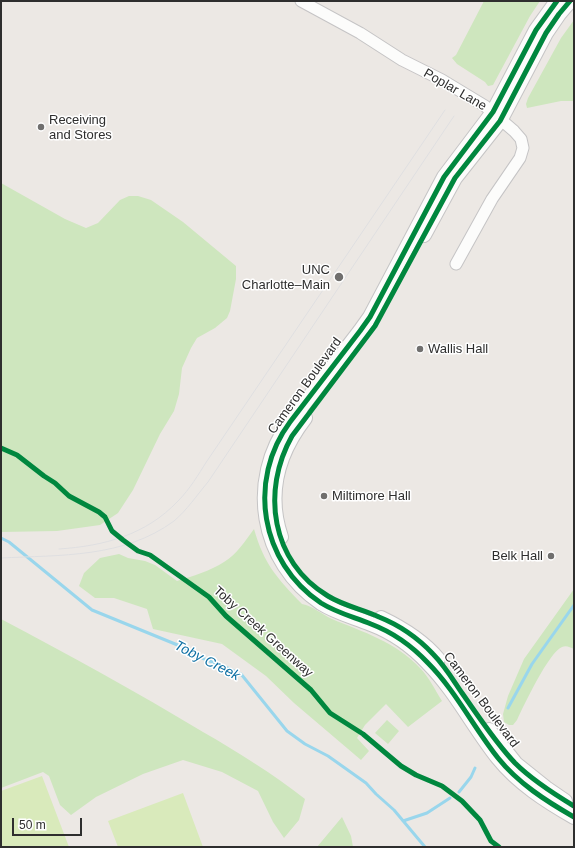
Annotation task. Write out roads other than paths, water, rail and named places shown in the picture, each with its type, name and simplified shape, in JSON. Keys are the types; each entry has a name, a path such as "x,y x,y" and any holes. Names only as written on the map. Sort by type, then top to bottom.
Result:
{"street":[{"name":"Poplar Lane","path":"301,1 360,33 413,66 442,80 485,106 521,139 522,153 518,162 492,199 456,264"},
{"name":"Cameron Boulevard","path":"557,1 536,30 496,116 493,131 455,178 396,278 378,321 363,335 285,428 273,452 266,475 264,499 267,522 273,545 292,576 314,598 338,612 381,628 402,640 423,658 439,676 497,757 511,773 539,795 574,817"},
{"name":"Cameron Boulevard","path":"496,116 546,33 570,1"},
{"name":"Cameron Boulevard","path":"363,335 298,427 284,451 277,471 274,501 277,525 285,548 301,573 324,593 342,604 386,620 402,629 422,644 445,667 489,730 516,764 551,792 574,806"}],"waterway":[{"name":"Toby Creek","path":"1,538 9,542 92,610 180,646 202,658 241,674 287,731 305,744 328,756 366,783 394,810 425,847"},
{"path":"508,708 532,664 574,605"},
{"path":"459,792 471,777 475,768"},
{"path":"403,821 427,813 450,798"}],"tram line":[{"path":"59,549 92,545 123,537 166,513 182,496 194,482 445,110"},
{"path":"1,558 68,555 113,548 134,542 155,533 179,517 208,482 454,116"}],"place":[{"name":"Receiving and Stores","path":"41,127"},
{"name":"UNC Charlotte–Main","path":"339,277"},
{"name":"Wallis Hall","path":"420,349"},
{"name":"Miltimore Hall","path":"324,496"},
{"name":"Belk Hall","path":"551,556"}]}
